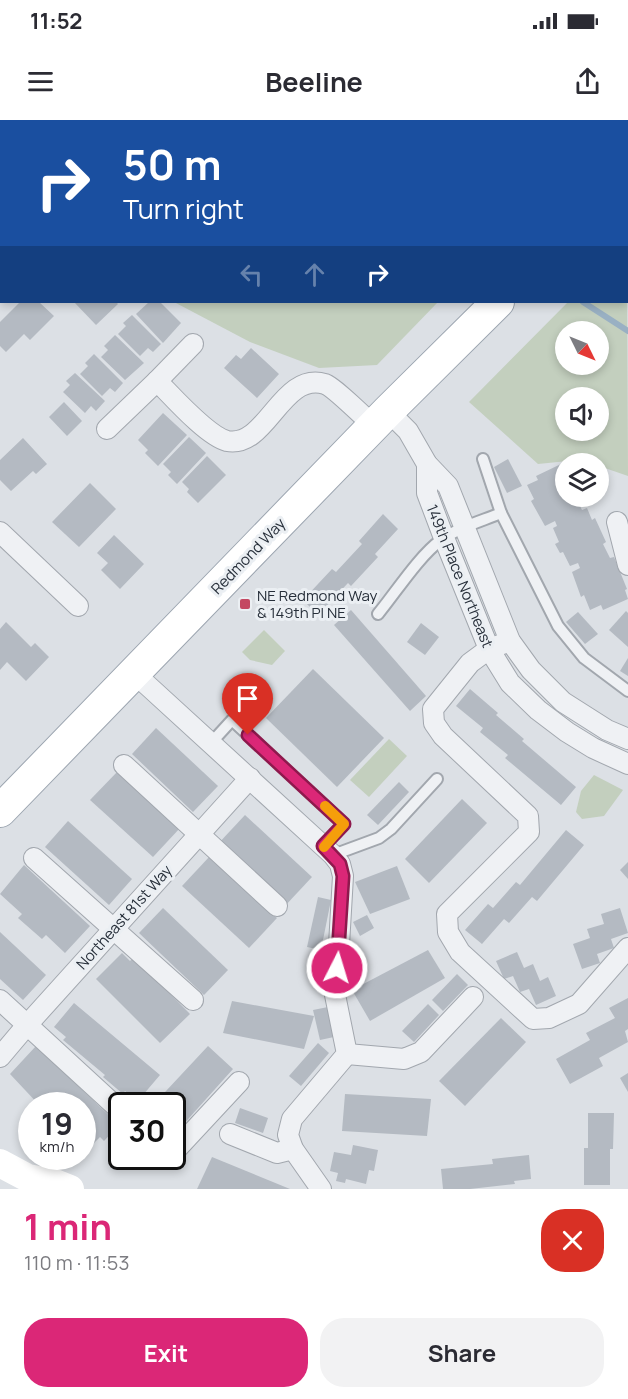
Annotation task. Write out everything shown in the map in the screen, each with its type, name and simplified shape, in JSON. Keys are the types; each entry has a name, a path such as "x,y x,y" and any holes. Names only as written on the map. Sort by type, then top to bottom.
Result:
{"main road":[{"name":"Redmond Way","path":"0,812 381,419 497,303"}],"street":[{"path":"107,429 193,344"},
{"name":"149th Place Northeast","path":"157,381 207,429 226,441 238,441 252,435 291,392 301,385 312,383 327,384 381,419 408,431 427,464 448,486 510,640 531,670 563,702 607,730 628,739"},
{"name":"149th Place Northeast","path":"427,464 427,493 444,538 489,649 510,683 538,711 585,743 628,764"},
{"path":"617,522 628,565"},
{"path":"0,532 78,606"},
{"path":"510,640 489,649 470,663 433,709 434,723 443,736 528,816 529,832 447,914 448,932 460,952 532,1019 549,1018 579,1004 628,948"},
{"path":"134,673 328,850 340,864 343,876 338,962 333,985 347,1054"},
{"path":"124,765 277,906"},
{"name":"Northeast 81st Way","path":"0,1057 27,1024 250,778"},
{"path":"34,858 193,1000"},
{"path":"347,1054 404,1059 421,1052 473,997"},
{"path":"0,1000 108,1099"},
{"path":"321,1189 292,1149 288,1135 292,1119 347,1054"},
{"path":"186,1139 239,1082"},
{"path":"230,1134 277,1153 292,1149"},
{"path":"0,1145 37,1164 62,1186"},
{"path":"0,1163 28,1178 62,1186"}],"lane":[{"path":"483,459 501,513 558,626 584,658 628,691"},
{"path":"378,615 432,547 466,527 501,513"},
{"path":"211,743 232,720 344,824 328,850"},
{"path":"328,850 379,838 391,829 437,779"}],"green space":[{"path":"176,303 437,303 377,365 319,368 250,342"},
{"path":"567,303 627,303 628,476 609,469 609,453 555,453 555,462 538,464 469,402"},
{"path":"264,630 285,651 272,665 250,660 242,652"},
{"path":"389,739 407,756 369,797 350,780"},
{"path":"594,775 623,790 604,816 582,819 576,812 581,791"}],"building":[{"path":"19,303 40,303 54,316 30,340 24,334 6,352 0,346 0,322"},
{"path":"75,303 118,304 96,325"},
{"path":"148,303 161,303 181,323 163,343 136,314"},
{"path":"132,315 161,344 153,352 148,348 140,356 118,334 126,326 123,323"},
{"path":"115,335 144,363 125,380 101,357 108,350 104,346"},
{"path":"251,348 279,374 257,398 224,368 236,355 241,359"},
{"path":"94,354 123,383 115,392 110,388 102,396 80,374 88,366 85,363"},
{"path":"75,373 105,401 96,411 91,406 85,413 63,392 70,385 66,381"},
{"path":"64,402 82,421 67,436 49,417"},
{"path":"163,413 187,435 158,466 145,453 148,450 138,440"},
{"path":"189,437 206,453 177,484 168,475 171,472 163,464"},
{"path":"23,438 47,464 36,474 33,471 11,491 0,480 0,460"},
{"path":"207,456 226,475 198,503 187,492 189,489 182,482"},
{"path":"508,459 522,486 507,493 494,467"},
{"path":"555,467 555,507 580,507 582,510 587,508 592,520 595,518 606,542 603,544 610,558 614,557 627,589 625,590 628,599 603,610 601,605 590,610 584,595 581,597 572,572 580,568 578,563 570,566 563,552 560,553 555,544 559,542 553,528 557,526 555,521 545,526 531,501 534,499 527,485 538,480 536,476"},
{"path":"90,483 116,509 79,547 52,522"},
{"path":"383,514 398,529 375,554 378,557 351,586 348,583 318,615 303,600 332,569 336,572 362,544 359,541"},
{"path":"114,535 144,564 120,589 101,570 108,563 97,553"},
{"path":"351,610 426,696 410,711 334,625"},
{"path":"626,611 628,613 628,647 609,630"},
{"path":"578,612 598,634 585,644 566,622"},
{"path":"6,622 31,647 35,643 49,657 26,681 7,662 0,670 0,629"},
{"path":"421,623 439,637 425,655 407,642"},
{"path":"628,658 628,676 620,671"},
{"path":"313,669 384,738 337,787 266,718"},
{"path":"470,689 524,739 522,741 576,787 561,805 505,758 508,755 480,732 483,728 456,706"},
{"path":"156,728 218,786 193,812 132,754"},
{"path":"118,771 180,828 153,857 90,800"},
{"path":"399,782 409,792 378,825 367,815"},
{"path":"462,799 487,823 429,883 405,859"},
{"path":"245,815 312,877 284,907 217,845"},
{"path":"68,821 132,879 109,905 45,847"},
{"path":"566,830 584,845 537,901 532,897 509,923 504,919 482,944 465,930 488,904 493,908 516,882 520,885"},
{"path":"210,856 277,918 249,948 182,886"},
{"path":"628,862 628,879 620,870"},
{"path":"24,865 90,926 65,953 46,935 42,939 18,918 22,914 0,894"},
{"path":"397,866 410,899 370,914 355,882"},
{"path":"318,897 331,900 321,950 307,947"},
{"path":"163,908 228,970 204,995 139,933"},
{"path":"620,908 628,933 611,939 614,948 597,954 600,963 582,969 573,944 590,938 587,929 604,924 601,914"},
{"path":"367,915 374,928 360,936 353,922"},
{"path":"0,932 46,975 23,1000 0,979"},
{"path":"428,950 445,978 370,1021 352,990"},
{"path":"517,952 524,968 533,964 540,981 548,977 556,996 536,1005 529,989 520,992 513,976 504,979 496,961"},
{"path":"122,953 130,961 134,957 190,1014 160,1043 96,979"},
{"path":"457,974 468,985 443,1011 432,1000"},
{"path":"628,998 628,1029 625,1031 628,1042 599,1058 603,1066 570,1084 556,1059 590,1040 586,1033 615,1018 609,1008"},
{"path":"232,1001 314,1016 304,1049 223,1033"},
{"path":"74,1003 160,1075 146,1092 121,1092 103,1077 105,1075 63,1040 66,1037 54,1027"},
{"path":"428,1004 439,1015 414,1042 402,1031"},
{"path":"328,1007 334,1037 320,1040 313,1010"},
{"path":"501,1018 526,1042 465,1106 439,1081"},
{"path":"318,1043 329,1053 301,1086 289,1076"},
{"path":"36,1046 84,1092 27,1092 10,1074"},
{"path":"208,1046 233,1069 186,1121 186,1092 165,1092"},
{"path":"628,1073 628,1092 620,1078"},
{"path":"345,1094 431,1099 427,1136 342,1131"},
{"path":"96,1103 108,1115 108,1137 104,1141 100,1137 96,1141"},
{"path":"240,1108 268,1118 263,1133 235,1123"},
{"path":"588,1113 614,1113 613,1149 610,1149 610,1185 584,1185 584,1148 588,1148"},
{"path":"353,1145 378,1150 374,1171 369,1170 366,1184 346,1179 345,1183 336,1181 338,1173 330,1171 334,1152 351,1155"},
{"path":"529,1155 531,1179 514,1181 515,1184 470,1189 443,1189 441,1169 493,1164 492,1159"},
{"path":"212,1157 290,1189 197,1189"}],"waterway":[{"path":"585,303 628,331"}],"slow traffic":[{"path":"324,847 344,824 325,806"}],"place":[{"name":"NE Redmond Way & 149th Pl NE","path":"245,604"}],"route":[{"path":"248,735 344,824 323,846 340,864 343,876 337,968"}]}
